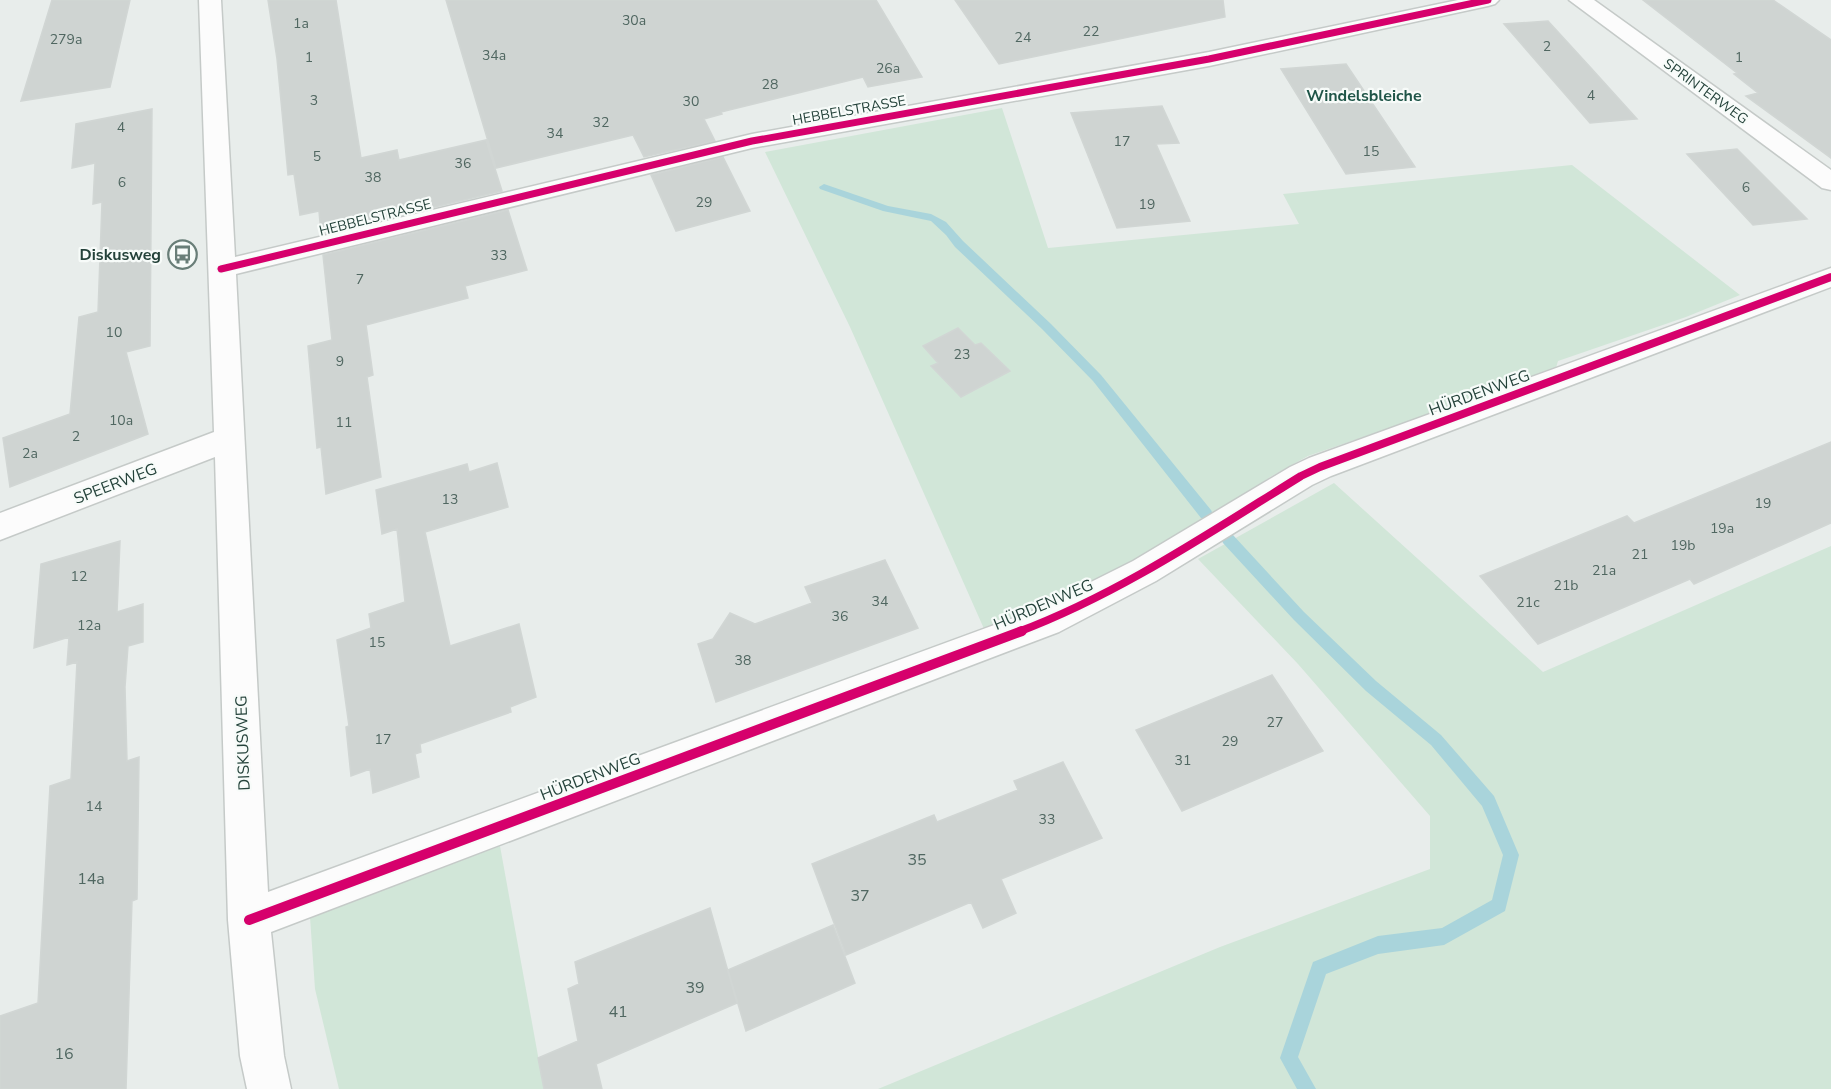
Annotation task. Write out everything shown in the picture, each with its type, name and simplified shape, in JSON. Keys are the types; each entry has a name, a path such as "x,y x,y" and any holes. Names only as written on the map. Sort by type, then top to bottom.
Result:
{"street":[{"name":"DISKUSWEG","path":"210,0 249,920 262,1056 269,1089"},
{"name":"HEBBELSTRASSE","path":"221,269 752,141 1209,59 1488,0"},
{"name":"SPRINTERWEG","path":"1580,0 1831,182"},
{"name":"HÜRDENWEG","path":"249,920 1047,621 1092,601 1136,577 1301,476 1320,467 1831,278"},
{"name":"SPEERWEG","path":"0,526 230,439"}],"green space":[{"path":"1002,108 1048,248 1299,224 1283,194 1572,165 1740,295 1686,317 1558,361 1555,371 1308,456 1270,477 1190,534 1084,594 985,631 850,327 765,152"},
{"path":"1334,483 1543,672 1831,546 1831,1089 878,1089 1220,947 1430,869 1430,816 1298,664 1198,559"},
{"path":"500,846 544,1089 339,1089 315,989 310,917"}],"building":[{"path":"52,0 130,0 110,87 21,101"},
{"path":"268,0 336,0 361,158 397,150 399,160 486,140 502,191 321,234 319,211 300,215 294,174 288,175 277,59"},
{"path":"446,0 876,0 922,77 868,87 863,77 721,112 722,114 704,119 715,141 644,157 633,135 496,168"},
{"path":"955,0 1223,0 1225,17 999,64"},
{"path":"1643,0 1773,0 1831,40 1831,158 1746,96 1758,93 1734,74 1737,73"},
{"path":"1548,21 1637,119 1590,123 1504,24"},
{"path":"1346,64 1415,167 1346,174 1281,69"},
{"path":"1162,106 1179,143 1156,144 1190,221 1117,228 1071,113"},
{"path":"152,109 150,346 126,352 148,434 10,487 3,438 70,414 79,317 98,312 102,202 93,204 95,163 72,168 76,124"},
{"path":"1737,149 1807,219 1753,225 1687,154"},
{"path":"723,157 750,211 676,231 651,175"},
{"path":"508,210 527,270 465,286 468,298 366,325 373,375 367,377 381,477 326,494 321,447 317,448 308,346 332,340 323,255"},
{"path":"958,328 975,345 981,343 1010,371 961,397 931,366 938,363 923,346"},
{"path":"1831,442 1831,523 1694,584 1690,579 1538,644 1480,576 1627,516 1634,523"},
{"path":"497,463 508,507 425,532 450,646 519,624 536,697 510,707 511,712 420,744 421,752 415,754 419,777 373,793 370,769 351,776 346,727 349,726 337,640 371,628 369,614 405,602 397,529 382,534 376,490 467,464 469,472"},
{"path":"120,541 117,612 143,604 143,642 128,646 125,687 127,761 139,757 137,899 132,901 126,1089 0,1089 0,1016 38,1003 50,786 71,779 77,662 67,665 69,637 34,648 41,564"},
{"path":"885,560 918,628 716,702 698,644 713,639 730,613 755,624 812,603 805,587"},
{"path":"1272,675 1323,751 1182,811 1136,730"},
{"path":"1063,762 1102,838 1001,879 1016,913 983,928 971,902 846,955 812,864 934,815 937,822 1018,790 1014,781"},
{"path":"710,908 737,1003 596,1064 602,1089 544,1089 538,1058 578,1041 568,989 579,984 575,962"},
{"path":"833,925 855,983 746,1031 728,970"}],"waterway":[{"path":"824,187 887,209 927,216 942,224 959,244 1097,378 1206,514"},
{"path":"1228,539 1299,616 1371,686 1436,740 1488,801 1511,855 1499,905 1444,936 1378,945 1319,968 1289,1058 1307,1089"}],"cycle path":[{"path":"221,269 752,141 1209,59 1488,0"},
{"path":"249,920 1047,621 1145,571 1301,476 1320,467 1831,277"}],"place":[{"name":"Diskusweg","path":"182,254"}],"district":[{"name":"Windelsbleiche","path":"1364,95"}]}
